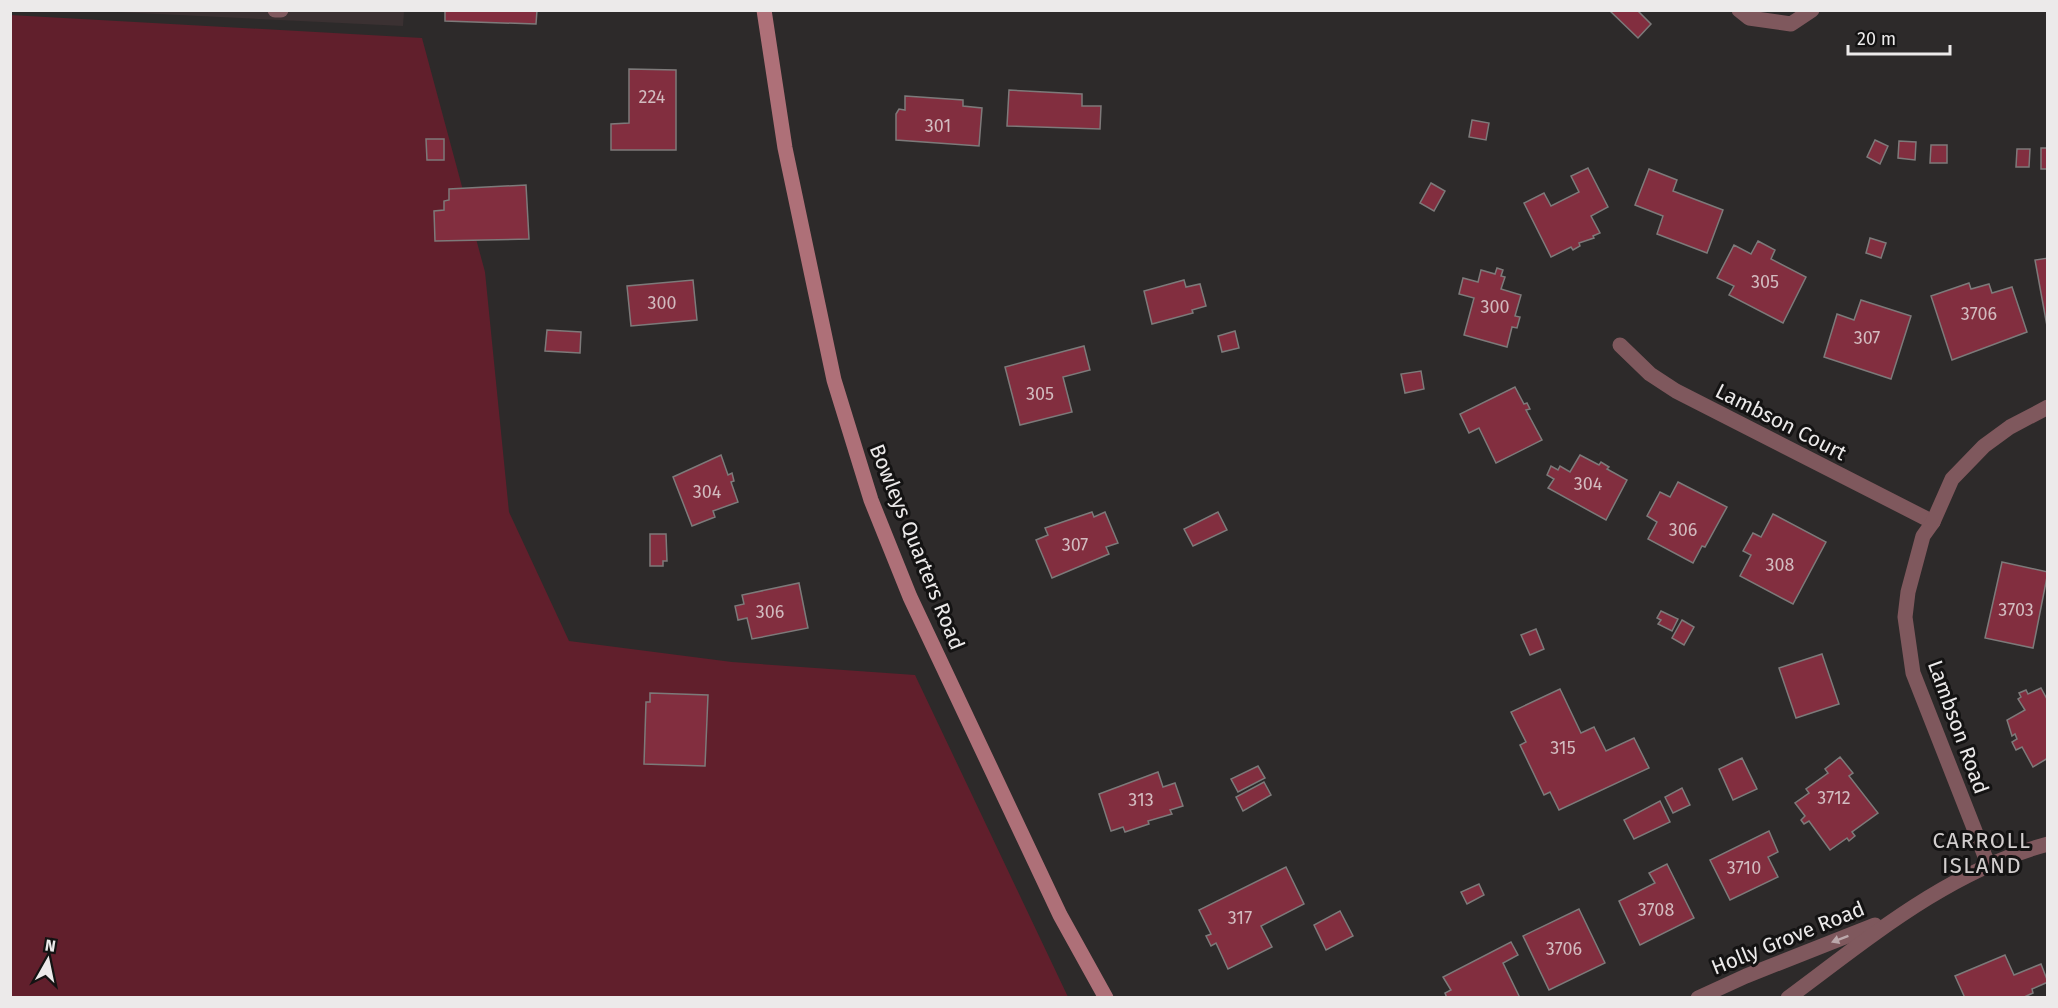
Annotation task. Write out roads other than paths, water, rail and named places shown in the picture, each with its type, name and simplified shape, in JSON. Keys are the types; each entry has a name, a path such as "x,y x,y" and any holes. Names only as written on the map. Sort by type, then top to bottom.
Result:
{"street":[{"path":"275,10 281,10"},
{"name":"Bowleys Quarters Road","path":"764,10 785,148 834,380 871,500 910,597 1060,915 1106,998"},
{"path":"1740,10 1749,18 1791,24 1812,10"},
{"name":"Lambson Court","path":"1620,345 1650,374 1676,391 1933,522"},
{"name":"Lambson Road","path":"1988,864 1926,712 1909,652 1905,617 1908,592 1923,536 1933,522 1952,479 1968,460 2010,427 2048,407"},
{"name":"Holly Grove Road","path":"1788,998 1894,918 1988,864 2048,844"},
{"name":"Holly Grove Road","path":"1698,998 1746,976 1894,918"}],"district":[{"name":"CARROLL ISLAND","path":"1982,852"}]}
